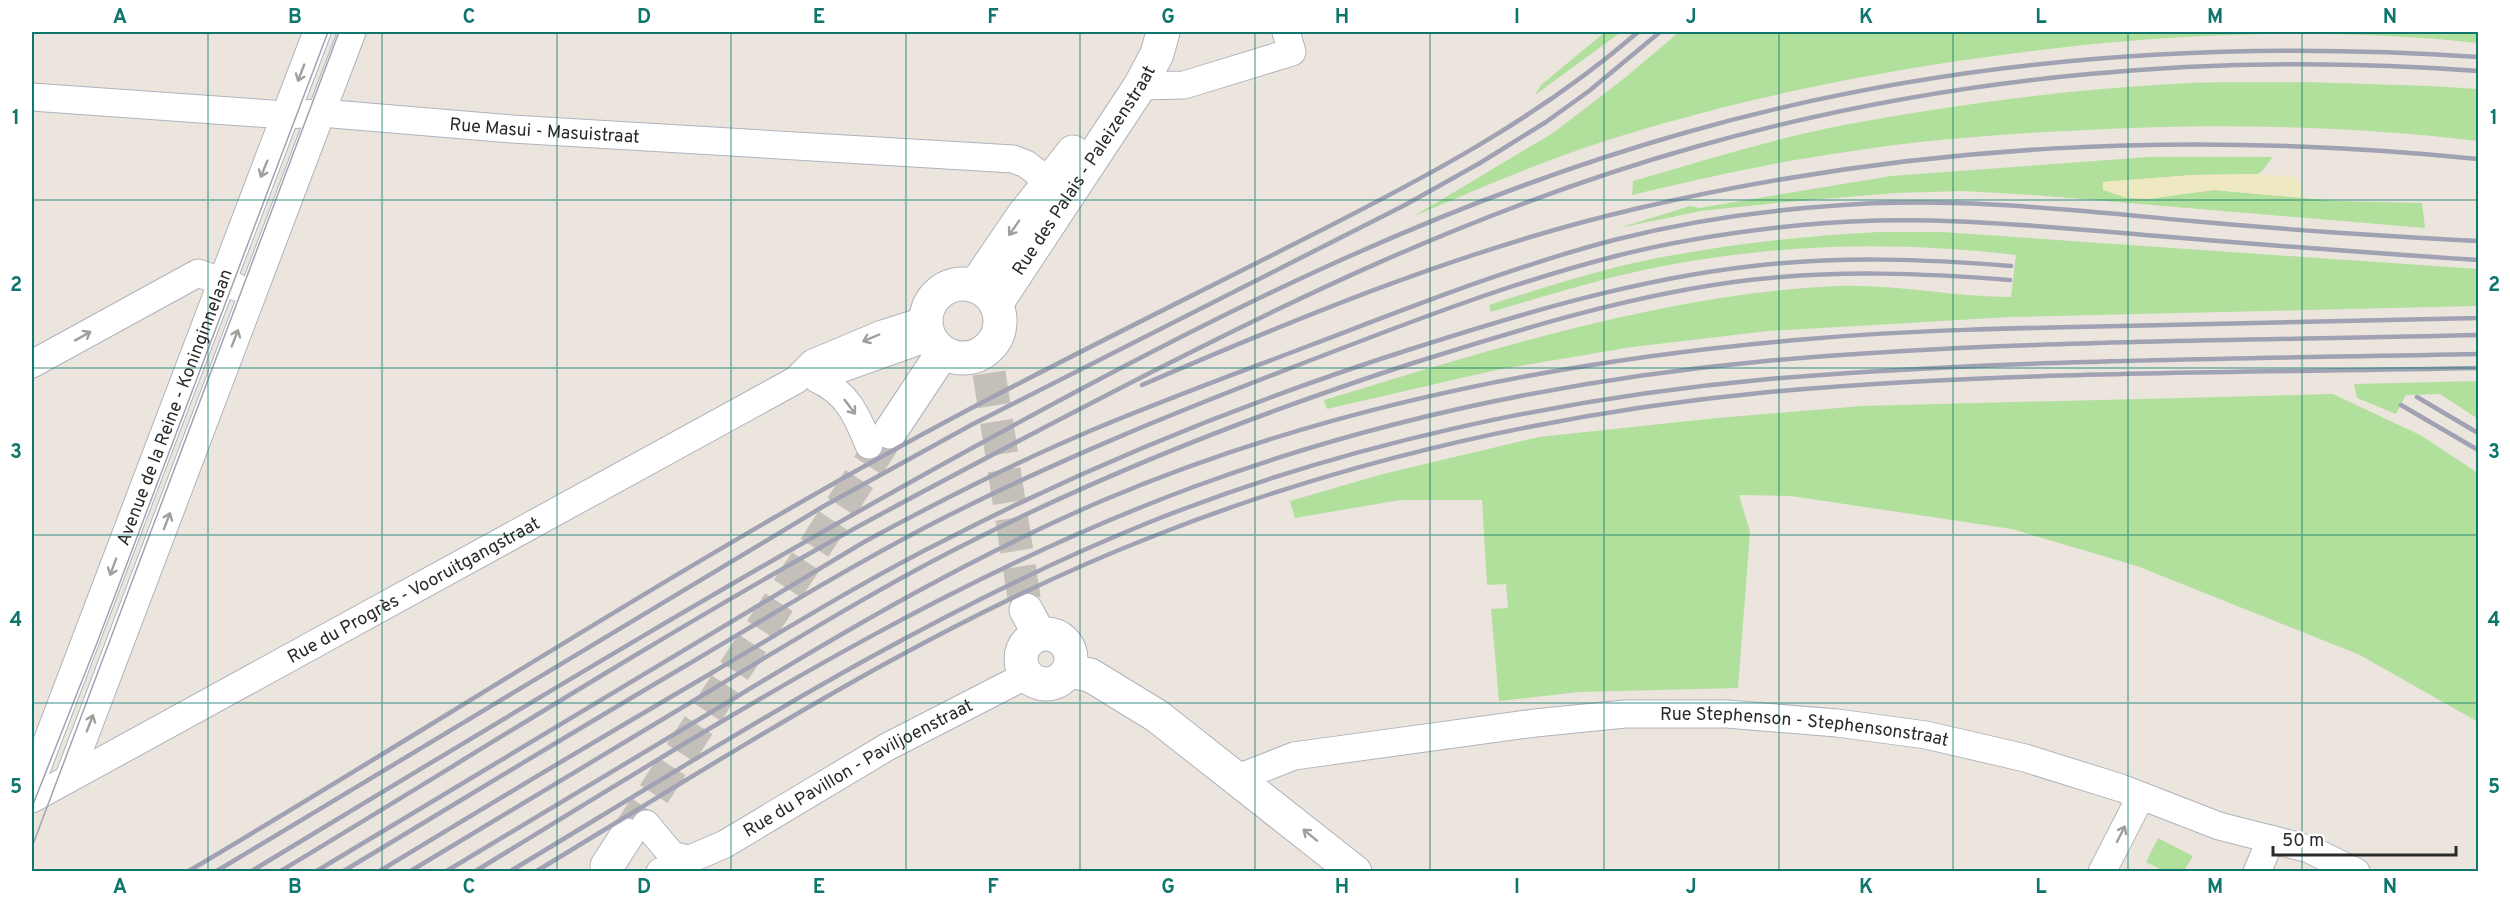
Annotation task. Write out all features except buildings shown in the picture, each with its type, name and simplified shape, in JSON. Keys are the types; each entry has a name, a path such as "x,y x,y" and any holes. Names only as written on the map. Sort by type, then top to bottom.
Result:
{"main road":[{"name":"Rue des Palais - Paleizenstraat","path":"986,295 1022,217 1051,183 1105,109 1156,32"},
{"name":"Rue des Palais - Paleizenstraat","path":"986,295 1054,218 1140,87 1157,54 1163,32"},
{"path":"1051,183 1057,198 1054,218"},
{"path":"880,439 933,336 928,308 942,290 964,284 986,295 1001,320 987,362 972,357 957,357 933,336"},
{"path":"1032,622 1066,642 1072,661 1068,671 1060,680 1049,684 1037,682 1027,675 1022,667 1021,657 1023,647 1030,639 1032,622"},
{"path":"1068,671 1090,675 1157,716 1355,872"},
{"path":"604,870 636,830"}],"street":[{"name":"Avenue de la Reine - Koninginnelaan","path":"32,781 220,281 317,32"},
{"name":"Avenue de la Reine - Koninginnelaan","path":"69,777 352,32"},
{"path":"1140,87 1185,85 1292,52 1286,32"},
{"name":"Rue Masui - Masuistraat","path":"32,97 286,115 321,113 512,129 1013,159 1026,164 1051,183"},
{"path":"32,364 198,273 253,292"},
{"name":"Rue du Progrès - Vooruitgangstraat","path":"32,799 806,379 813,363 882,334 933,336"},
{"path":"806,379 825,382 851,405 880,439"},
{"name":"Rue du Pavillon - Paviljoenstraat","path":"660,872 725,844 887,747 1027,675"},
{"name":"Rue Stephenson - Stephensonstraat","path":"1238,778 1294,756 1535,723 1625,714 1727,714 1837,723 1926,735 2025,758 2141,796 2219,826 2309,849 2356,872"},
{"path":"2102,872 2141,796"},
{"path":"636,830 672,855 688,859"},
{"path":"2258,872 2271,839"}],"green space":[{"path":"1605,32 1621,32 1535,95 1541,85"},
{"path":"1679,32 2478,32 2478,43 2350,35 2221,35 2093,44 1920,67 1829,83 1696,114 1559,157 1414,216 1553,133 1626,77"},
{"path":"2305,82 2478,89 2478,141 2392,132 2218,126 2023,133 1916,142 1819,156 1632,195 1633,181 1790,137 1885,118 2007,99 2090,90 2189,83"},
{"path":"2149,157 2273,157 2258,174 2193,175 2104,182 2103,190 2187,193 2214,190 2336,201 2422,203 2425,228 1963,191 1895,193 1701,211 1619,228 1690,206 1699,208 1891,176"},
{"path":"1879,232 1942,232 2478,269 2478,306 2010,317 1768,331 1632,347 1496,370 1327,409 1324,400 1449,362 1578,327 1709,300 1774,291 1838,286 2011,297 2016,255 1933,248 1850,246 1768,251 1685,262 1611,278 1491,312 1489,305 1604,270 1672,255 1760,242"},
{"path":"2478,381 2478,419 2440,394 2406,395 2396,414 2357,398 2354,384"},
{"path":"2333,394 2420,435 2478,473 2478,722 2360,655 2137,566 2012,529 1791,496 1739,495 1750,532 1738,688 1579,692 1499,701 1491,609 1508,608 1506,584 1487,585 1482,500 1400,500 1295,518 1290,501 1383,474 1539,437 1717,418 1862,406"},
{"path":"2158,838 2193,856 2184,871 2164,871 2146,862"}],"sand":[{"path":"2258,174 2297,177 2304,198 2214,190 2149,199 2127,198 2103,190 2103,182 2193,175"}],"tunnel":[{"path":"989,373 1026,610"},
{"path":"627,835 890,432"}],"tram line":[{"path":"32,807 97,643 328,32"},
{"path":"32,847 339,32"}],"railway":[{"path":"187,872 670,579 865,466 1006,390 1434,171 1560,93 1638,32"},
{"path":"215,872 824,506 973,424 1405,205 1480,163 1546,122 1589,91 1660,32"},
{"path":"250,872 700,603 882,498 1060,400 1233,311 1320,270 1498,195 1589,162 1684,133 1781,108 1879,87 1978,72 2078,60 2177,54 2278,51 2378,52 2478,57"},
{"path":"279,872 679,629 913,497 1228,333 1379,262 1534,199 1695,147 1791,122 1888,102 1985,86 2084,74 2182,67 2281,64 2478,71"},
{"path":"1142,385 1384,286 1508,244 1635,209 1740,187 1845,169 2055,148 2160,145 2265,145 2371,150 2478,159"},
{"path":"315,872 864,542 972,485 1055,446 1168,399 1461,288 1537,262 1614,240 1694,223 1748,214 1875,203 1966,203 2300,230 2478,241"},
{"path":"342,872 805,594 895,543 975,502 1174,414 1399,326 1583,265 1665,245 1733,233 1802,225 1891,220 1980,222 2478,260"},
{"path":"378,872 858,586 917,554 1116,459 1290,390 1408,350 1536,311 1622,289 1709,272 1786,263 1850,260 1915,260 2011,266"},
{"path":"409,872 828,620 950,552 1119,473 1293,404 1410,364 1535,326 1620,304 1706,286 1782,277 1847,274 1912,274 2010,280"},
{"path":"445,872 823,645 1008,544 1104,500 1188,467 1274,438 1361,413 1449,392 1628,359 1808,339 1886,333 2004,329 2478,318"},
{"path":"474,872 649,765 826,661 1007,566 1100,524 1196,486 1265,462 1405,422 1548,391 1693,369 1766,361 2033,345 2478,335"},
{"path":"509,872 823,684 984,597 1150,522 1224,494 1376,447 1454,428 1612,398 1769,379 1946,367 2478,354"},
{"path":"535,872 840,689 997,606 1077,568 1159,534 1232,507 1382,461 1459,442 1613,412 1769,392 2034,376 2478,368"},
{"path":"2417,397 2478,433"},
{"path":"2401,405 2478,450"}]}
